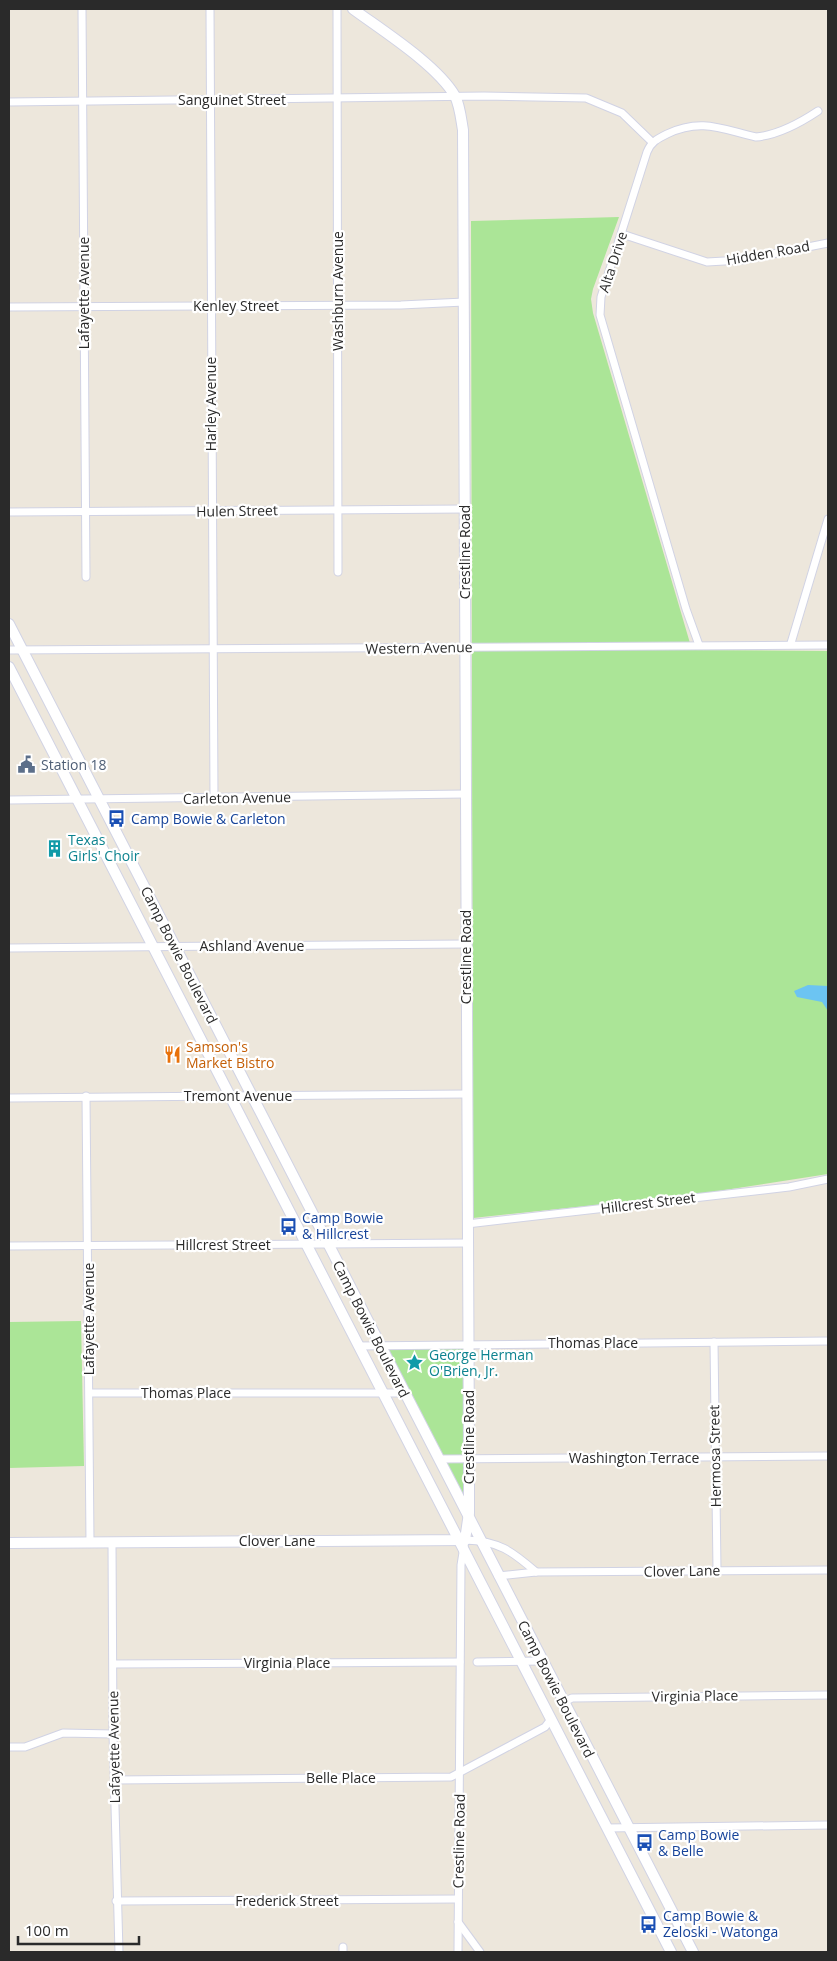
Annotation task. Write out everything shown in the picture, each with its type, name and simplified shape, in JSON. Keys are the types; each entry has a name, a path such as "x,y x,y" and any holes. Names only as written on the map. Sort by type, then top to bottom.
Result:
{"main road":[{"name":"Crestline Road","path":"353,9 428,66 455,97 463,130 469,1458 468,1518 462,1540"},
{"name":"Camp Bowie Boulevard","path":"9,624 378,1345 439,1459 479,1540 693,1952"},
{"name":"Camp Bowie Boulevard","path":"9,667 305,1244 462,1540 463,1551 671,1952"},
{"path":"44,737 61,727"},
{"name":"Clover Lane","path":"9,1543 462,1540"},
{"path":"551,1719 564,1702"}],"street":[{"name":"Lafayette Avenue","path":"82,9 85,307 84,511 86,577"},
{"name":"Harley Avenue","path":"210,9 212,100 211,306 214,798"},
{"name":"Washburn Avenue","path":"337,9 338,572"},
{"name":"Sanguinet Street","path":"9,102 455,97"},
{"path":"455,97 586,98 622,113 652,142 680,128 702,125 756,137 762,136 792,126 818,111"},
{"name":"Alta Drive","path":"652,142 646,152 601,297 600,315 686,609 699,645"},
{"name":"Hidden Road","path":"622,234 706,262 742,260 828,243"},
{"name":"Kenley Street","path":"9,307 338,305 464,302"},
{"name":"Hulen Street","path":"9,512 465,509"},
{"path":"791,643 828,519"},
{"name":"Western Avenue","path":"9,650 791,643 828,645"},
{"name":"Carleton Avenue","path":"9,800 465,794"},
{"name":"Ashland Avenue","path":"9,948 466,944"},
{"name":"Tremont Avenue","path":"9,1098 466,1094"},
{"name":"Lafayette Avenue","path":"86,1096 89,1245 90,1542"},
{"name":"Hillcrest Street","path":"467,1224 789,1187 828,1179"},
{"name":"Hillcrest Street","path":"9,1246 467,1243"},
{"name":"Thomas Place","path":"358,1346 828,1341"},
{"name":"Hermosa Street","path":"714,1342 717,1570"},
{"name":"Thomas Place","path":"90,1393 403,1392"},
{"name":"Washington Terrace","path":"439,1459 828,1456"},
{"name":"Clover Lane","path":"462,1540 479,1540 506,1548 536,1572"},
{"name":"Lafayette Avenue","path":"112,1542 113,1734 116,1901 119,1952"},
{"name":"Crestline Road","path":"458,1952 461,1565 463,1551"},
{"name":"Clover Lane","path":"498,1576 536,1572 828,1570"},
{"path":"477,1662 542,1661"},
{"name":"Virginia Place","path":"114,1664 460,1662"},
{"name":"Virginia Place","path":"564,1702 572,1698 828,1694"},
{"name":"Belle Place","path":"115,1780 451,1777 545,1727 551,1719"},
{"path":"9,1747 25,1747 63,1734 113,1734"},
{"path":"607,1828 828,1825"},
{"name":"Frederick Street","path":"116,1901 457,1899"},
{"path":"458,1922 480,1952"}],"green space":[{"path":"619,217 593,289 591,299 593,313 692,650 828,651 828,1174 692,1195 473,1218 471,221"},
{"path":"81,1321 84,1466 9,1468 9,1322"},
{"path":"388,1349 464,1349 463,1496"}],"water":[{"path":"808,985 828,986 828,1011 822,1002 797,997 794,991"}],"place":[{"name":"Station 18","path":"27,765"},
{"name":"Camp Bowie & Carleton","path":"117,819"},
{"name":"Texas Girls' Choir","path":"54,848"},
{"name":"Samson's Market Bistro","path":"172,1055"},
{"name":"Camp Bowie & Hillcrest","path":"288,1226"},
{"name":"George Herman O'Brien, Jr.","path":"415,1363"},
{"name":"Camp Bowie & Belle","path":"644,1843"},
{"name":"Camp Bowie & Zeloski - Watonga","path":"649,1924"}]}
